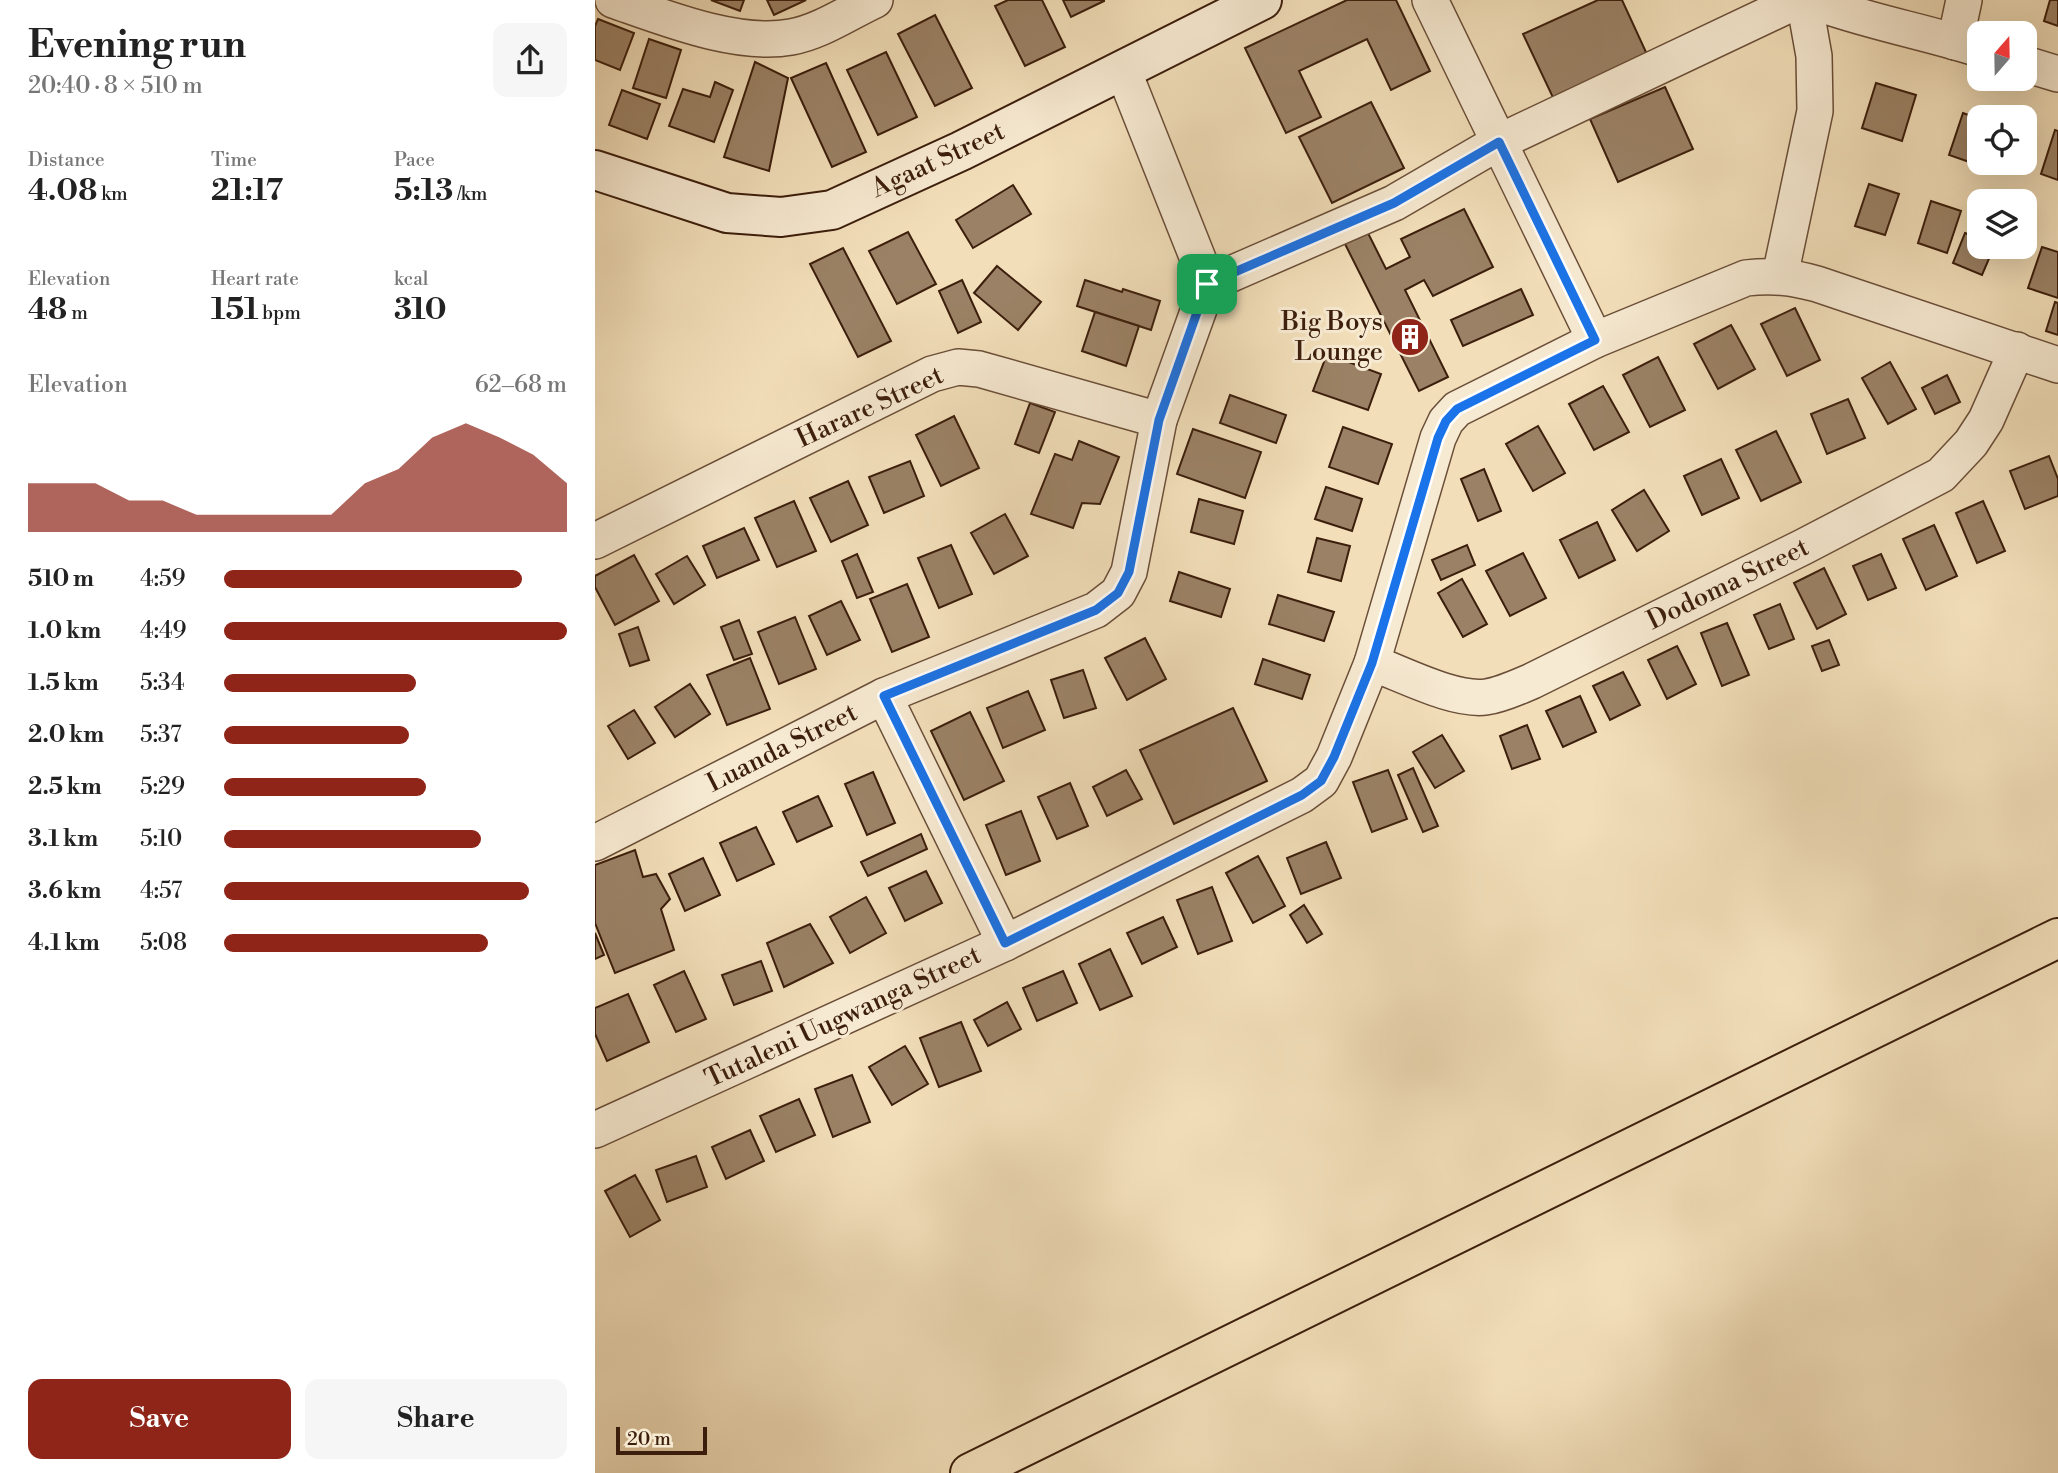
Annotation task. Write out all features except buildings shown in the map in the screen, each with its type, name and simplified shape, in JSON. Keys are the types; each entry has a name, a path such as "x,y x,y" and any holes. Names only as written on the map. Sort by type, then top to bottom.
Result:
{"highway":[{"path":"970,1473 2058,937"},
{"path":"1005,1473 2058,955"}],"street":[{"path":"613,0 662,8 737,37 768,40 794,37 875,0"},
{"name":"Agaat Street","path":"595,170 727,213 781,217 832,210 961,151 1262,0"},
{"path":"1430,0 1595,340"},
{"path":"1122,69 1207,284 1394,203 1499,142 1804,0 1967,46 1964,0"},
{"path":"1780,276 1815,111 1814,56 1804,0"},
{"path":"2037,68 2058,74"},
{"name":"Tutaleni Uugwanga Street","path":"595,1130 1005,943 1302,795 1321,781 1334,757 1372,663 1431,462 1446,421 1457,409 1595,340 1746,278 1780,276 1817,284 2058,365"},
{"name":"Luanda Street","path":"595,843 884,696 1096,610 1118,593 1129,572 1159,420 1207,284"},
{"name":"Dodoma Street","path":"1372,663 1463,695 1486,697 1532,681 1881,508 1941,475 1971,443 1986,420 2017,350"},
{"name":"Harare Street","path":"595,541 932,374 958,367 979,369 1159,420"},
{"path":"884,696 1005,943"}],"place":[{"name":"Big Boys Lounge","path":"1410,337"}],"route":[{"path":"1499,142 1595,340 1457,409 1446,421 1438,438 1372,663 1334,757 1321,781 1302,795 1005,943 884,696 1096,610 1118,593 1129,572 1159,420 1207,284 1394,203 1499,142"}]}
